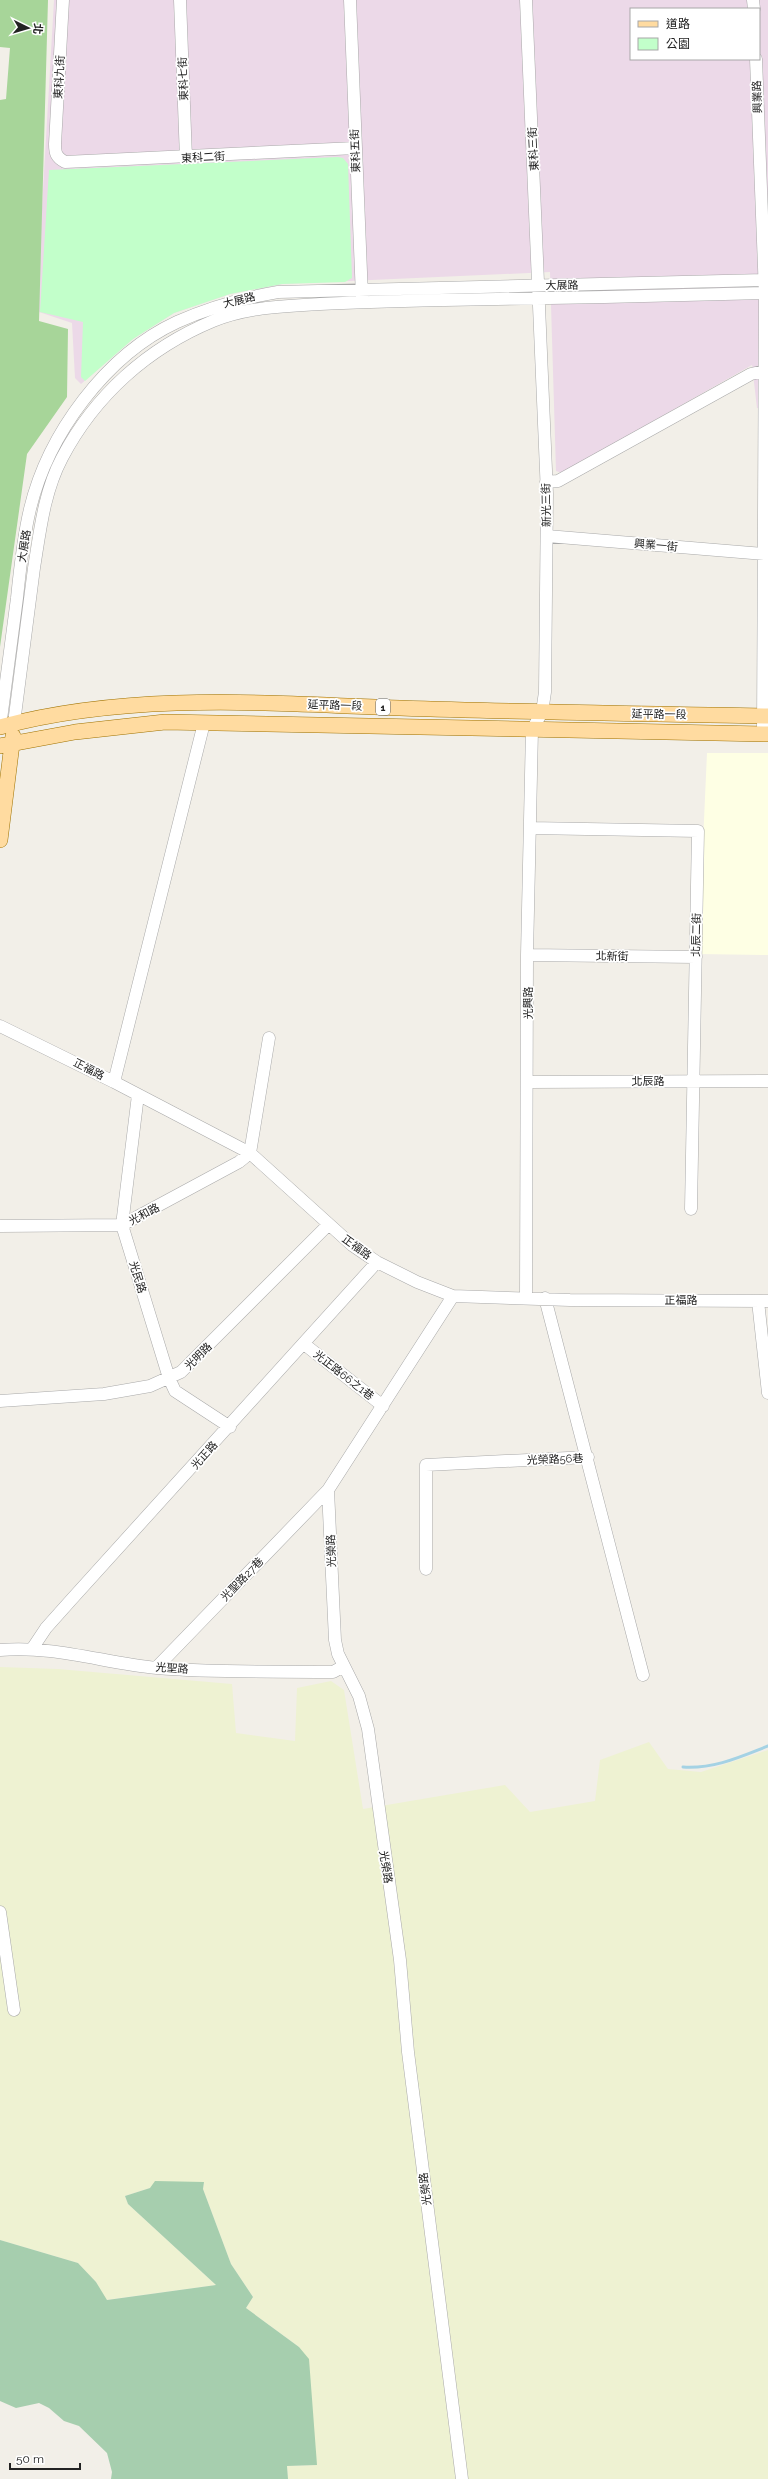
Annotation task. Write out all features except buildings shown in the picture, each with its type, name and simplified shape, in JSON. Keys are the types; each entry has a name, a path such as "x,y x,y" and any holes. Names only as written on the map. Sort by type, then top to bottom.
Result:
{"main road":[{"name":"延平路一段","path":"4,726 62,712 111,706 202,703 766,716"},
{"path":"291,704 291,726"},
{"path":"410,728 411,708"},
{"name":"延平路一段","path":"6,745 75,732 164,722 291,726 766,734"},
{"path":"0,840 6,745 4,726"}],"street":[{"name":"東科九街","path":"55,154 63,0"},
{"name":"東科七街","path":"180,0 186,158"},
{"name":"東科五街","path":"350,0 362,302"},
{"name":"東科三街","path":"526,0 540,298"},
{"name":"興業路","path":"756,60 767,280 764,371 766,734"},
{"name":"東科二街","path":"55,154 65,162 186,158 355,148"},
{"name":"大展路","path":"4,726 23,545 30,508 45,465 60,434 85,397 116,363 142,344 176,323 220,305 278,292 767,280"},
{"name":"大展路","path":"4,726 41,524 49,492 61,460 84,421 124,375 168,343 214,321 247,311 280,306 362,302 767,293"},
{"name":"新光三街","path":"540,298 547,536 545,692 542,712"},
{"path":"546,482 558,481 751,374 764,371"},
{"name":"興業一街","path":"547,536 765,554"},
{"name":"光興路","path":"526,1297 528,1082 527,955 532,730 542,712"},
{"path":"114,1082 204,723"},
{"name":"北辰二街","path":"530,828 698,830 691,1209"},
{"name":"北新街","path":"527,955 696,957"},
{"name":"正福路","path":"0,1026 114,1082 250,1153 328,1225 377,1262 417,1282 454,1296 763,1301"},
{"path":"250,1153 269,1038"},
{"name":"北辰路","path":"528,1082 694,1080 768,1081"},
{"name":"光民路","path":"138,1095 122,1225 168,1378 175,1391 230,1427"},
{"name":"光和路","path":"0,1226 122,1225 239,1162 250,1153"},
{"name":"光明路","path":"0,1401 104,1394 150,1386 181,1372 328,1225"},
{"name":"光正路","path":"32,1650 61,1612 230,1427 377,1262"},
{"path":"328,1490 454,1296"},
{"path":"545,1298 588,1457"},
{"path":"763,1301 768,1394"},
{"name":"光正路66之1巷","path":"304,1344 383,1406"},
{"name":"光榮路56巷","path":"426,1569 426,1465 588,1457 643,1675"},
{"name":"光榮路","path":"328,1490 335,1640 338,1654 359,1696 368,1729 400,1960 408,2052 462,2479"},
{"name":"光聖路27巷","path":"156,1668 328,1490"},
{"name":"光聖路","path":"0,1650 32,1650 156,1668 333,1672 344,1666"},
{"path":"0,1912 14,2010"}],"shaded area":[{"path":"54,0 768,0 768,409 757,408 752,365 562,473 556,471 550,272 283,284 230,294 174,313 133,339 81,384 75,378 72,323 36,311"},
{"path":"707,753 768,753 768,955 698,954"},
{"path":"0,1667 58,1669 232,1684 236,1733 295,1741 297,1688 331,1681 344,1690 363,1809 505,1785 530,1812 595,1801 600,1760 649,1742 668,1769 701,1772 768,1750 768,2479 288,2479 287,2466 316,2465 299,2347 246,2308 253,2297 231,2264 203,2189 204,2182 150,2188 125,2196 128,2204 216,2285 106,2300 96,2282 78,2263 0,2240"},
{"path":"155,2181 204,2182 203,2189 231,2264 253,2297 246,2308 299,2347 309,2359 317,2465 287,2466 288,2479 111,2479 112,2472 107,2453 79,2426 64,2421 49,2408 39,2403 16,2408 0,2401 0,2240 78,2263 96,2282 107,2300 216,2285 128,2204 125,2196 150,2188"}],"green space":[{"path":"0,0 48,0 39,321 68,329 67,397 27,454 0,647 0,100 6,99 10,48 0,47"},
{"path":"338,157 343,158 348,164 352,278 345,282 282,284 230,294 174,313 133,339 85,381 81,377 83,322 40,312 49,170"}],"waterway":[{"path":"683,1767 716,1764 768,1746"}]}
